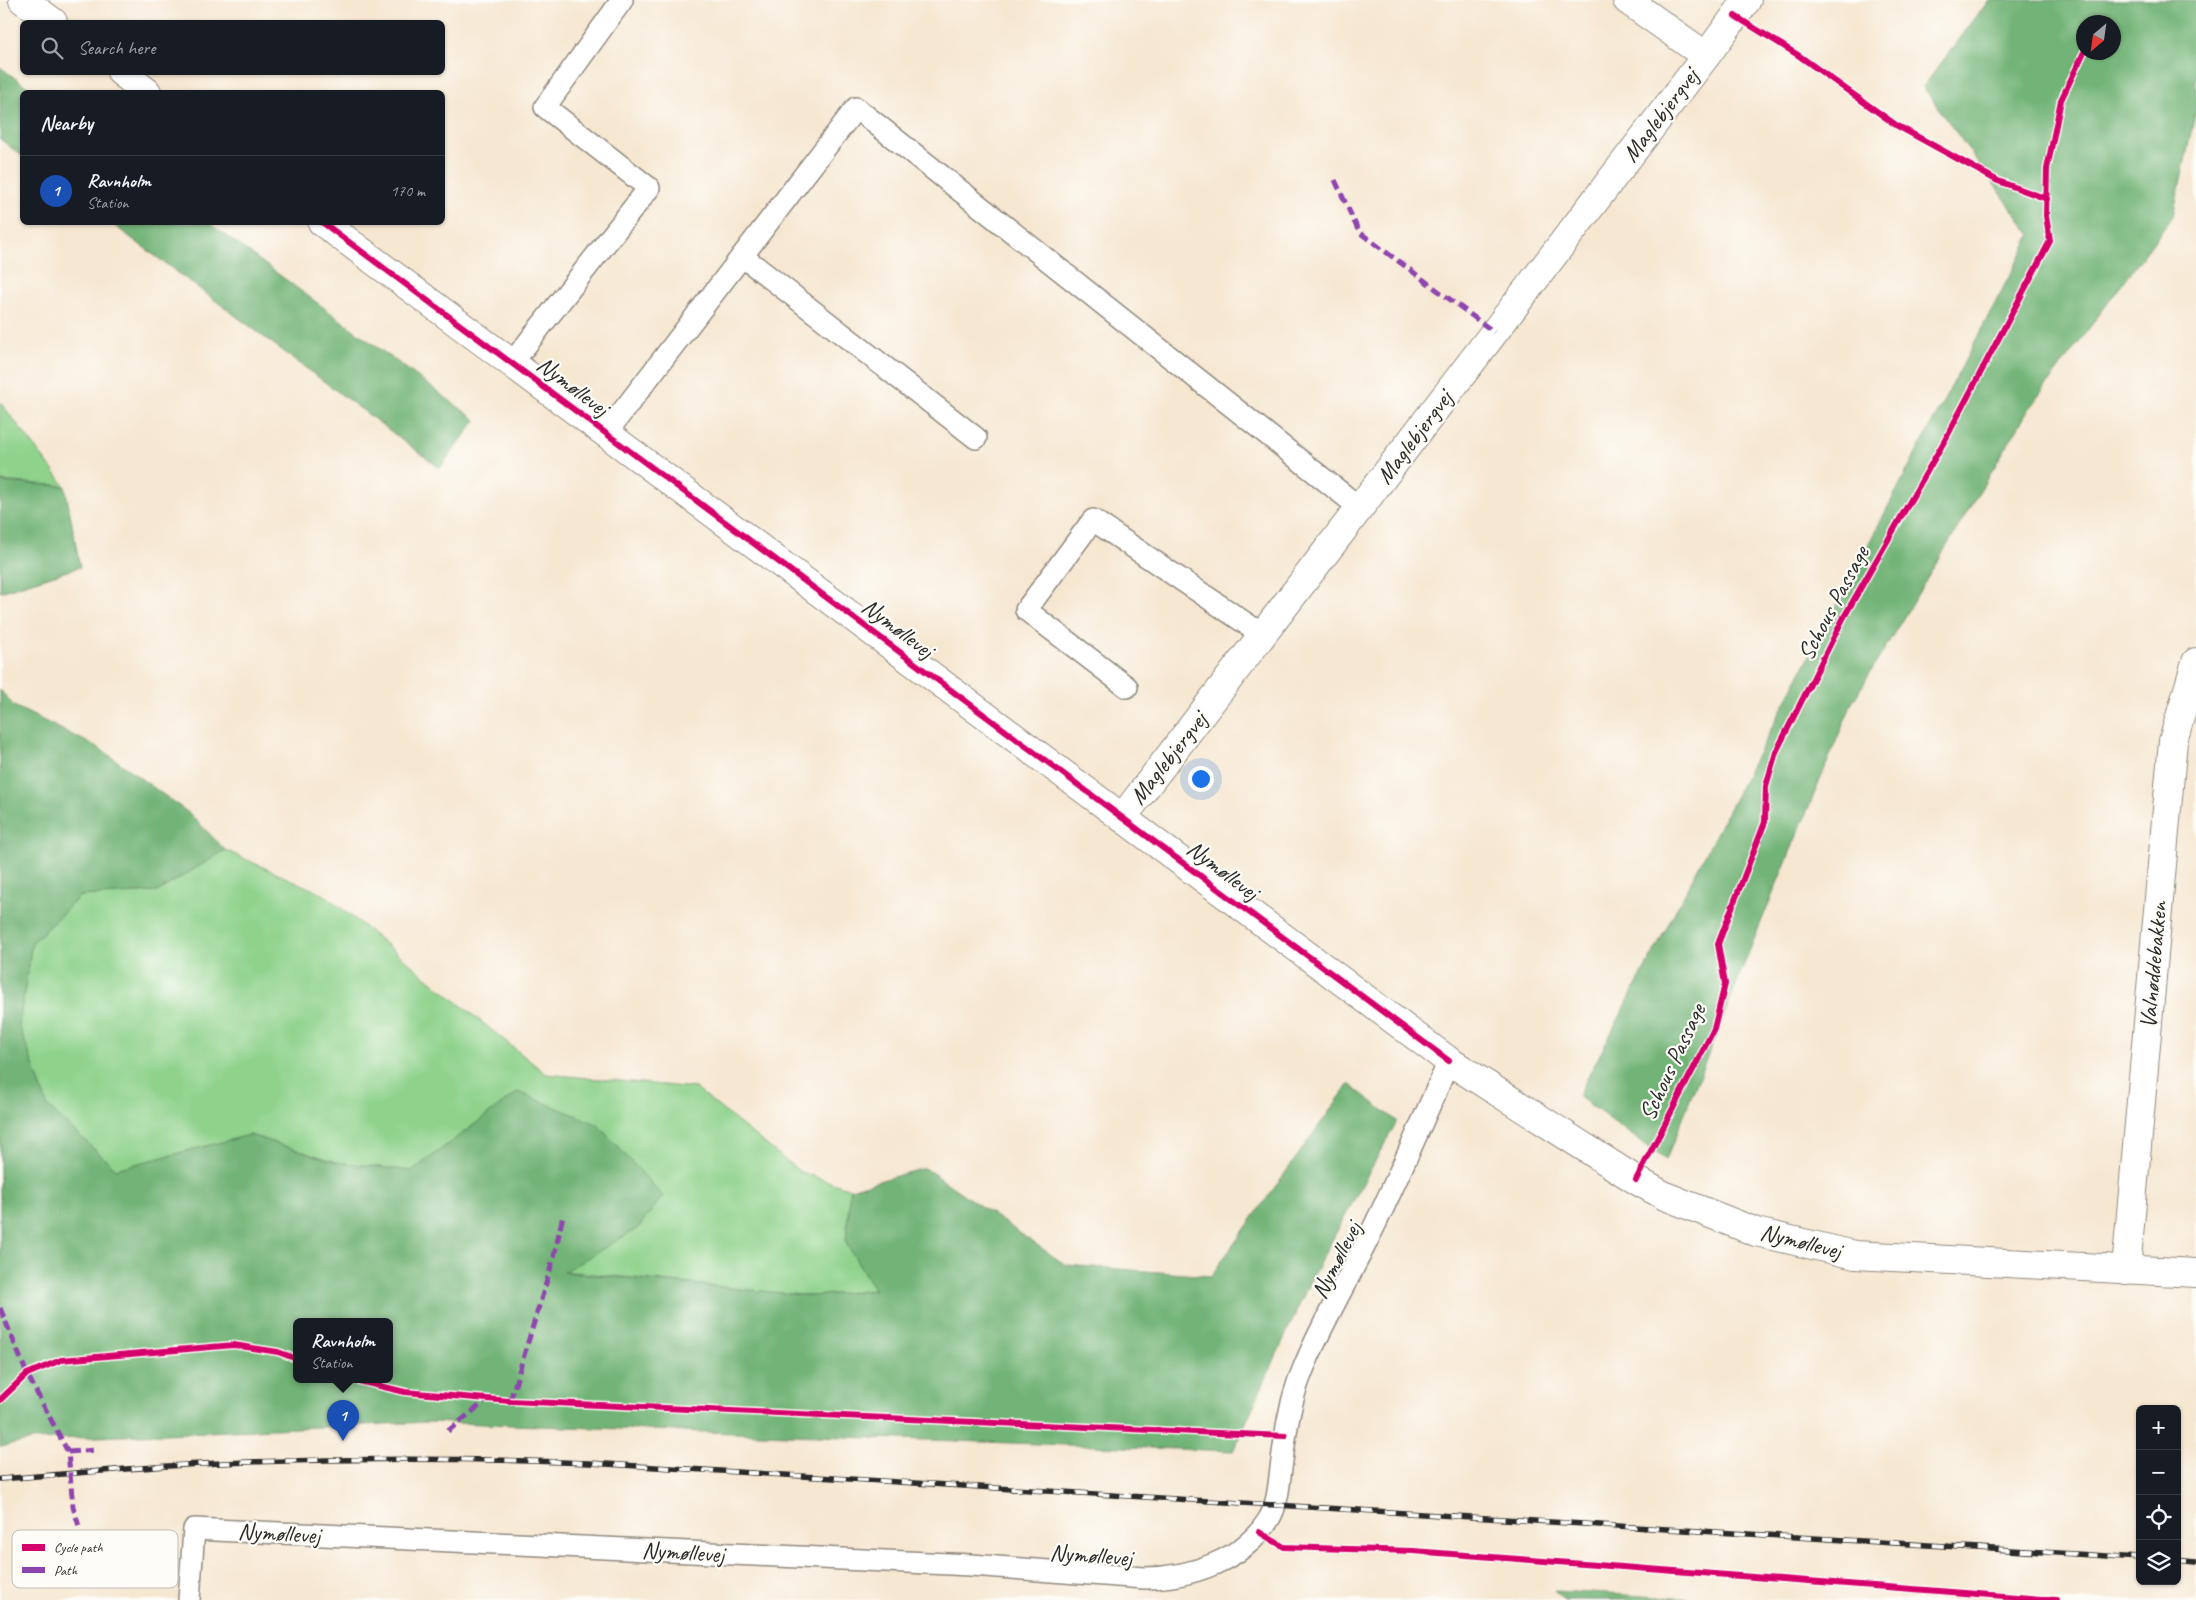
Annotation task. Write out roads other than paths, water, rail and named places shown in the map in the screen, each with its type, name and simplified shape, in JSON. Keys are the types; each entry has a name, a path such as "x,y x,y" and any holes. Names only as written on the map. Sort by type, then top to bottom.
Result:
{"street":[{"path":"23,0 50,20"},
{"name":"Maglebjergvej","path":"1627,0 1706,56"},
{"name":"Maglebjergvej","path":"1122,818 1747,0"},
{"path":"124,75 144,90"},
{"name":"Nymøllevej","path":"326,225 1450,1062 1650,1188 1756,1232 1855,1255 2196,1273"},
{"name":"Valnøddebakken","path":"2126,1270 2173,741 2196,662"}],"lane":[{"path":"512,364 649,188 545,107 622,0"},
{"path":"606,433 856,108 1360,508"},
{"path":"742,256 976,438"},
{"path":"1127,687 1026,610 1093,520 1263,635"},
{"name":"Nymøllevej","path":"189,1600 194,1529 971,1566 1144,1578 1165,1578 1206,1568 1243,1546 1259,1532 1269,1519 1276,1504 1288,1415 1301,1373 1370,1235 1450,1062"}],"railway":[{"path":"0,1479 167,1466 269,1461 406,1459 589,1463 2136,1558"},
{"path":"2181,1560 2196,1562"}],"place":[{"name":"Ravnholm","path":"343,1441"}]}
